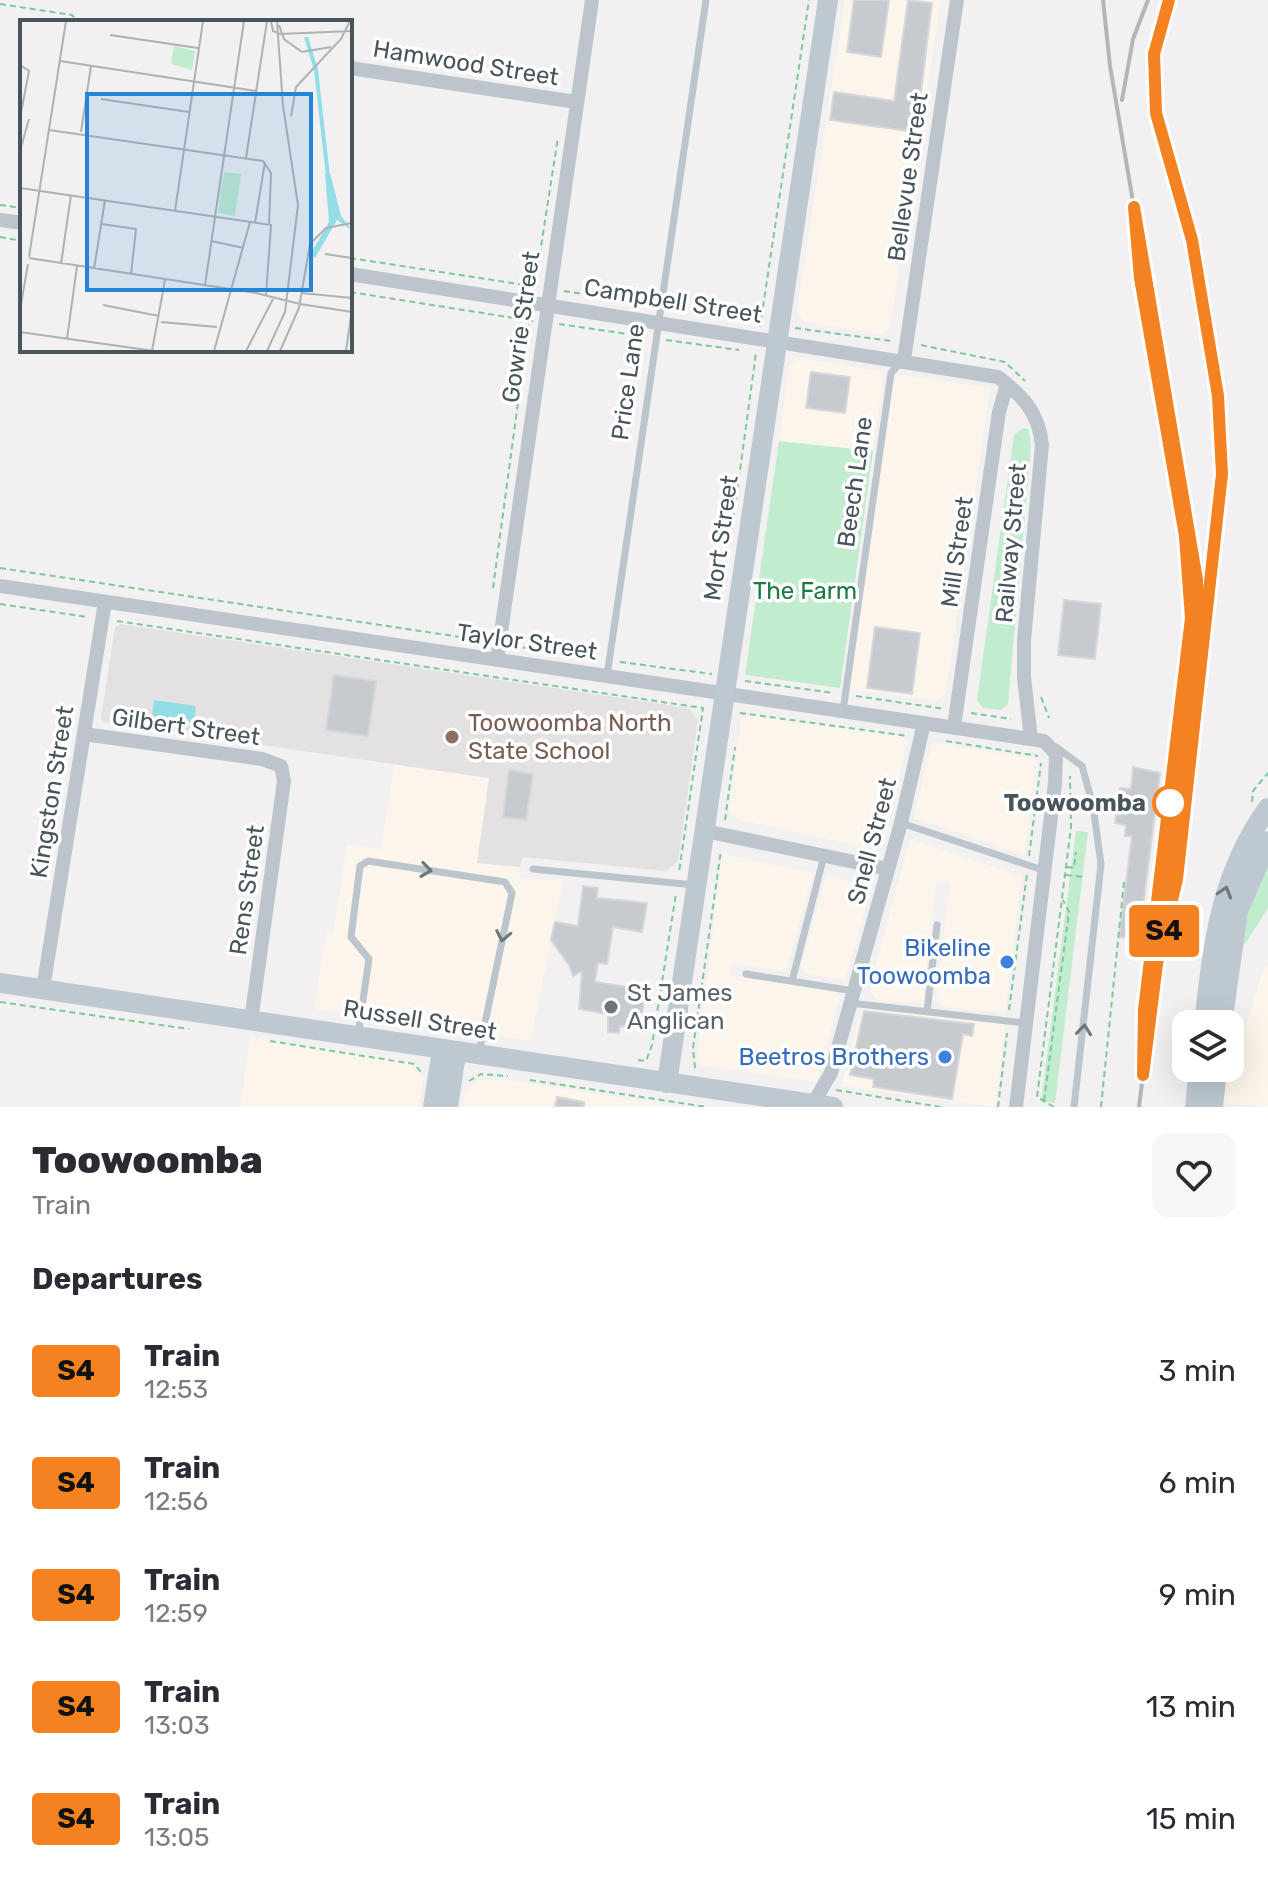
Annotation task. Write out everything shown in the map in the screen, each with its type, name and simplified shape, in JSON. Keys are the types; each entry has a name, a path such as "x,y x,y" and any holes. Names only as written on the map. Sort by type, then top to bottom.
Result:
{"main road":[{"name":"Mort Street","path":"667,1083 687,884 714,833 725,694 767,338 828,0"},
{"path":"1206,1010 1223,895 1242,848 1268,808"},
{"path":"1224,1010 1238,911 1268,841"},
{"name":"Russell Street","path":"0,983 811,1106 833,1098"},
{"path":"433,1107 449,1052"},
{"path":"448,1107 449,1052"},
{"path":"1195,1107 1198,1082"},
{"path":"1213,1107 1216,1082"}],"street":[{"name":"Gowrie Street","path":"497,660 592,0"},
{"name":"Bellevue Street","path":"904,360 957,0"},
{"name":"Hamwood Street","path":"352,68 576,102"},
{"path":"0,220 20,223"},
{"name":"Campbell Street","path":"352,274 988,373"},
{"name":"Railway Street","path":"988,373 1007,384 1031,408 1042,445 1024,640 1024,677 1031,739"},
{"name":"Mill Street","path":"954,727 997,428 1007,384"},
{"name":"Taylor Street","path":"0,586 843,711 922,730 954,727 1048,743"},
{"name":"Kingston Street","path":"43,989 105,602"},
{"name":"Snell Street","path":"811,1106 831,1073 901,823 922,730"},
{"name":"Gilbert Street","path":"84,734 262,759 281,766"},
{"path":"1016,1107 1057,757 1048,743"},
{"name":"Rens Street","path":"251,1021 284,781 281,766"},
{"path":"714,833 888,869"}],"lane":[{"name":"Price Lane","path":"607,676 656,321 706,0"},
{"name":"Beech Lane","path":"843,711 891,373 904,360"},
{"path":"1048,743 1075,757 1082,766 1101,849 1074,1107"},
{"path":"901,823 1045,870"},
{"path":"792,981 824,856"},
{"path":"358,1037 369,959 351,937 360,866 368,861 505,882 512,893 479,1056"},
{"path":"533,869 687,884"},
{"path":"927,1012 937,925"},
{"path":"746,974 792,981 927,1012 1025,1023"}],"path":[{"path":"731,537 767,338 809,0"},
{"path":"0,4 72,15 76,20"},
{"path":"535,286 559,127"},
{"path":"0,205 20,208"},
{"path":"0,237 20,241"},
{"path":"492,595 529,320"},
{"path":"0,568 712,675"},
{"path":"0,604 703,708 687,884 646,1061"},
{"path":"744,680 1011,719"},
{"path":"740,713 922,730 1042,756 998,1107"},
{"path":"693,1067 714,833 736,740"},
{"path":"1258,785 1268,773"},
{"path":"1054,1107 1037,1097 1071,827 1070,776"},
{"path":"1066,867 1074,868 1076,852"},
{"path":"1065,875 1085,877"},
{"path":"1101,1107 1124,882"},
{"path":"1044,1103 1069,912 1062,899"},
{"path":"0,1002 202,1031"},
{"path":"264,1040 414,1064 423,1074"},
{"path":"467,1082 481,1074 509,1076"},
{"path":"524,1079 640,1096"},
{"path":"833,1098 941,1107"},
{"path":"687,1103 707,1107"}],"shaded area":[{"path":"845,0 941,0 890,328 882,334 804,322 797,312"},
{"path":"798,358 884,372 873,451 779,441 789,365"},
{"path":"895,374 990,388 946,694 937,701 850,689"},
{"name":"Toowoomba North State School","path":"120,624 689,708 698,720 678,861 666,871 523,857 520,867 477,863 489,778 104,722 101,718 115,627"},
{"path":"752,714 900,735 907,742 884,844 873,849 736,819 729,810 741,720"},
{"path":"932,742 1036,759 1025,855 914,818"},
{"path":"394,765 489,778 477,863 520,867 519,879 563,880 531,1041 314,1009 326,933 333,933 347,845 381,849"},
{"path":"910,839 1022,876 1005,1013 943,1007 936,998 950,883 936,881 923,1004 878,1001 869,989"},
{"path":"722,854 813,873 786,972 733,963 730,975 841,993 817,1082 700,1065 697,1060"},
{"path":"826,876 872,886 845,980 806,974 801,966"},
{"path":"1268,964 1268,1107 1222,1103 1228,1082 1244,1082 1244,1032 1262,973"},
{"name":"Beetros Brothers","path":"863,1007 1005,1024 995,1107 841,1086"},
{"path":"250,1037 410,1062 423,1078 419,1107 240,1107"},
{"path":"478,1080 509,1080 681,1107 462,1107 464,1092"}],"green space":[{"path":"1023,428 1029,429 1031,447 1008,704 1001,710 983,708 977,700 1014,435"},
{"name":"The Farm","path":"779,441 873,451 840,688 745,675"},
{"path":"1076,831 1088,832 1055,1103 1041,1101"},
{"path":"1268,860 1268,908 1241,950 1250,903"}],"water":[{"path":"154,700 196,706 194,723 152,717"}],"building":[{"path":"854,0 889,0 881,57 847,52"},
{"path":"908,0 932,3 916,132 830,120 834,92 894,101"},
{"path":"811,372 850,377 845,413 806,408"},
{"path":"1064,600 1101,604 1095,659 1058,655"},
{"path":"875,627 920,633 912,694 867,688"},
{"path":"334,675 376,681 368,736 326,730"},
{"path":"1133,767 1160,773 1139,939 1119,937 1132,836 1125,836 1126,825 1115,823 1120,788 1131,789"},
{"path":"509,770 533,774 526,820 503,817"},
{"path":"583,886 598,888 597,898 647,903 642,932 613,927 607,964 598,963 595,982 641,989 639,999 644,1000 641,1019 636,1018 634,1028 620,1026 619,1033 608,1032 608,1014 579,1009 582,971 573,976 551,940 555,922 578,926"},
{"name":"Beetros Brothers","path":"864,1011 974,1024 972,1036 963,1034 952,1099 873,1087 874,1079 850,1075"},
{"path":"557,1097 584,1102 584,1107 555,1107"}],"railway":[{"path":"1103,0 1110,66 1197,580 1198,630 1139,1107"},
{"path":"1122,100 1133,39 1148,0"},
{"path":"1169,0 1154,54 1156,113 1187,216 1221,427 1220,508 1207,621"}],"train":[{"name":"S4","path":"1161,934 1198,630 1197,580 1134,207 1140,278 1185,536 1191,592 1190,640 1144,1010 1143,1075 1157,964 1173,899 1182,841 1222,474 1218,396 1192,240 1156,113 1154,54 1169,0"}],"place":[{"name":"Toowoomba North State School","path":"452,737"},
{"name":"Toowoomba","path":"1170,803"},
{"name":"Bikeline Toowoomba","path":"1007,962"},
{"name":"St James Anglican","path":"611,1007"},
{"name":"Beetros Brothers","path":"945,1057"}]}
